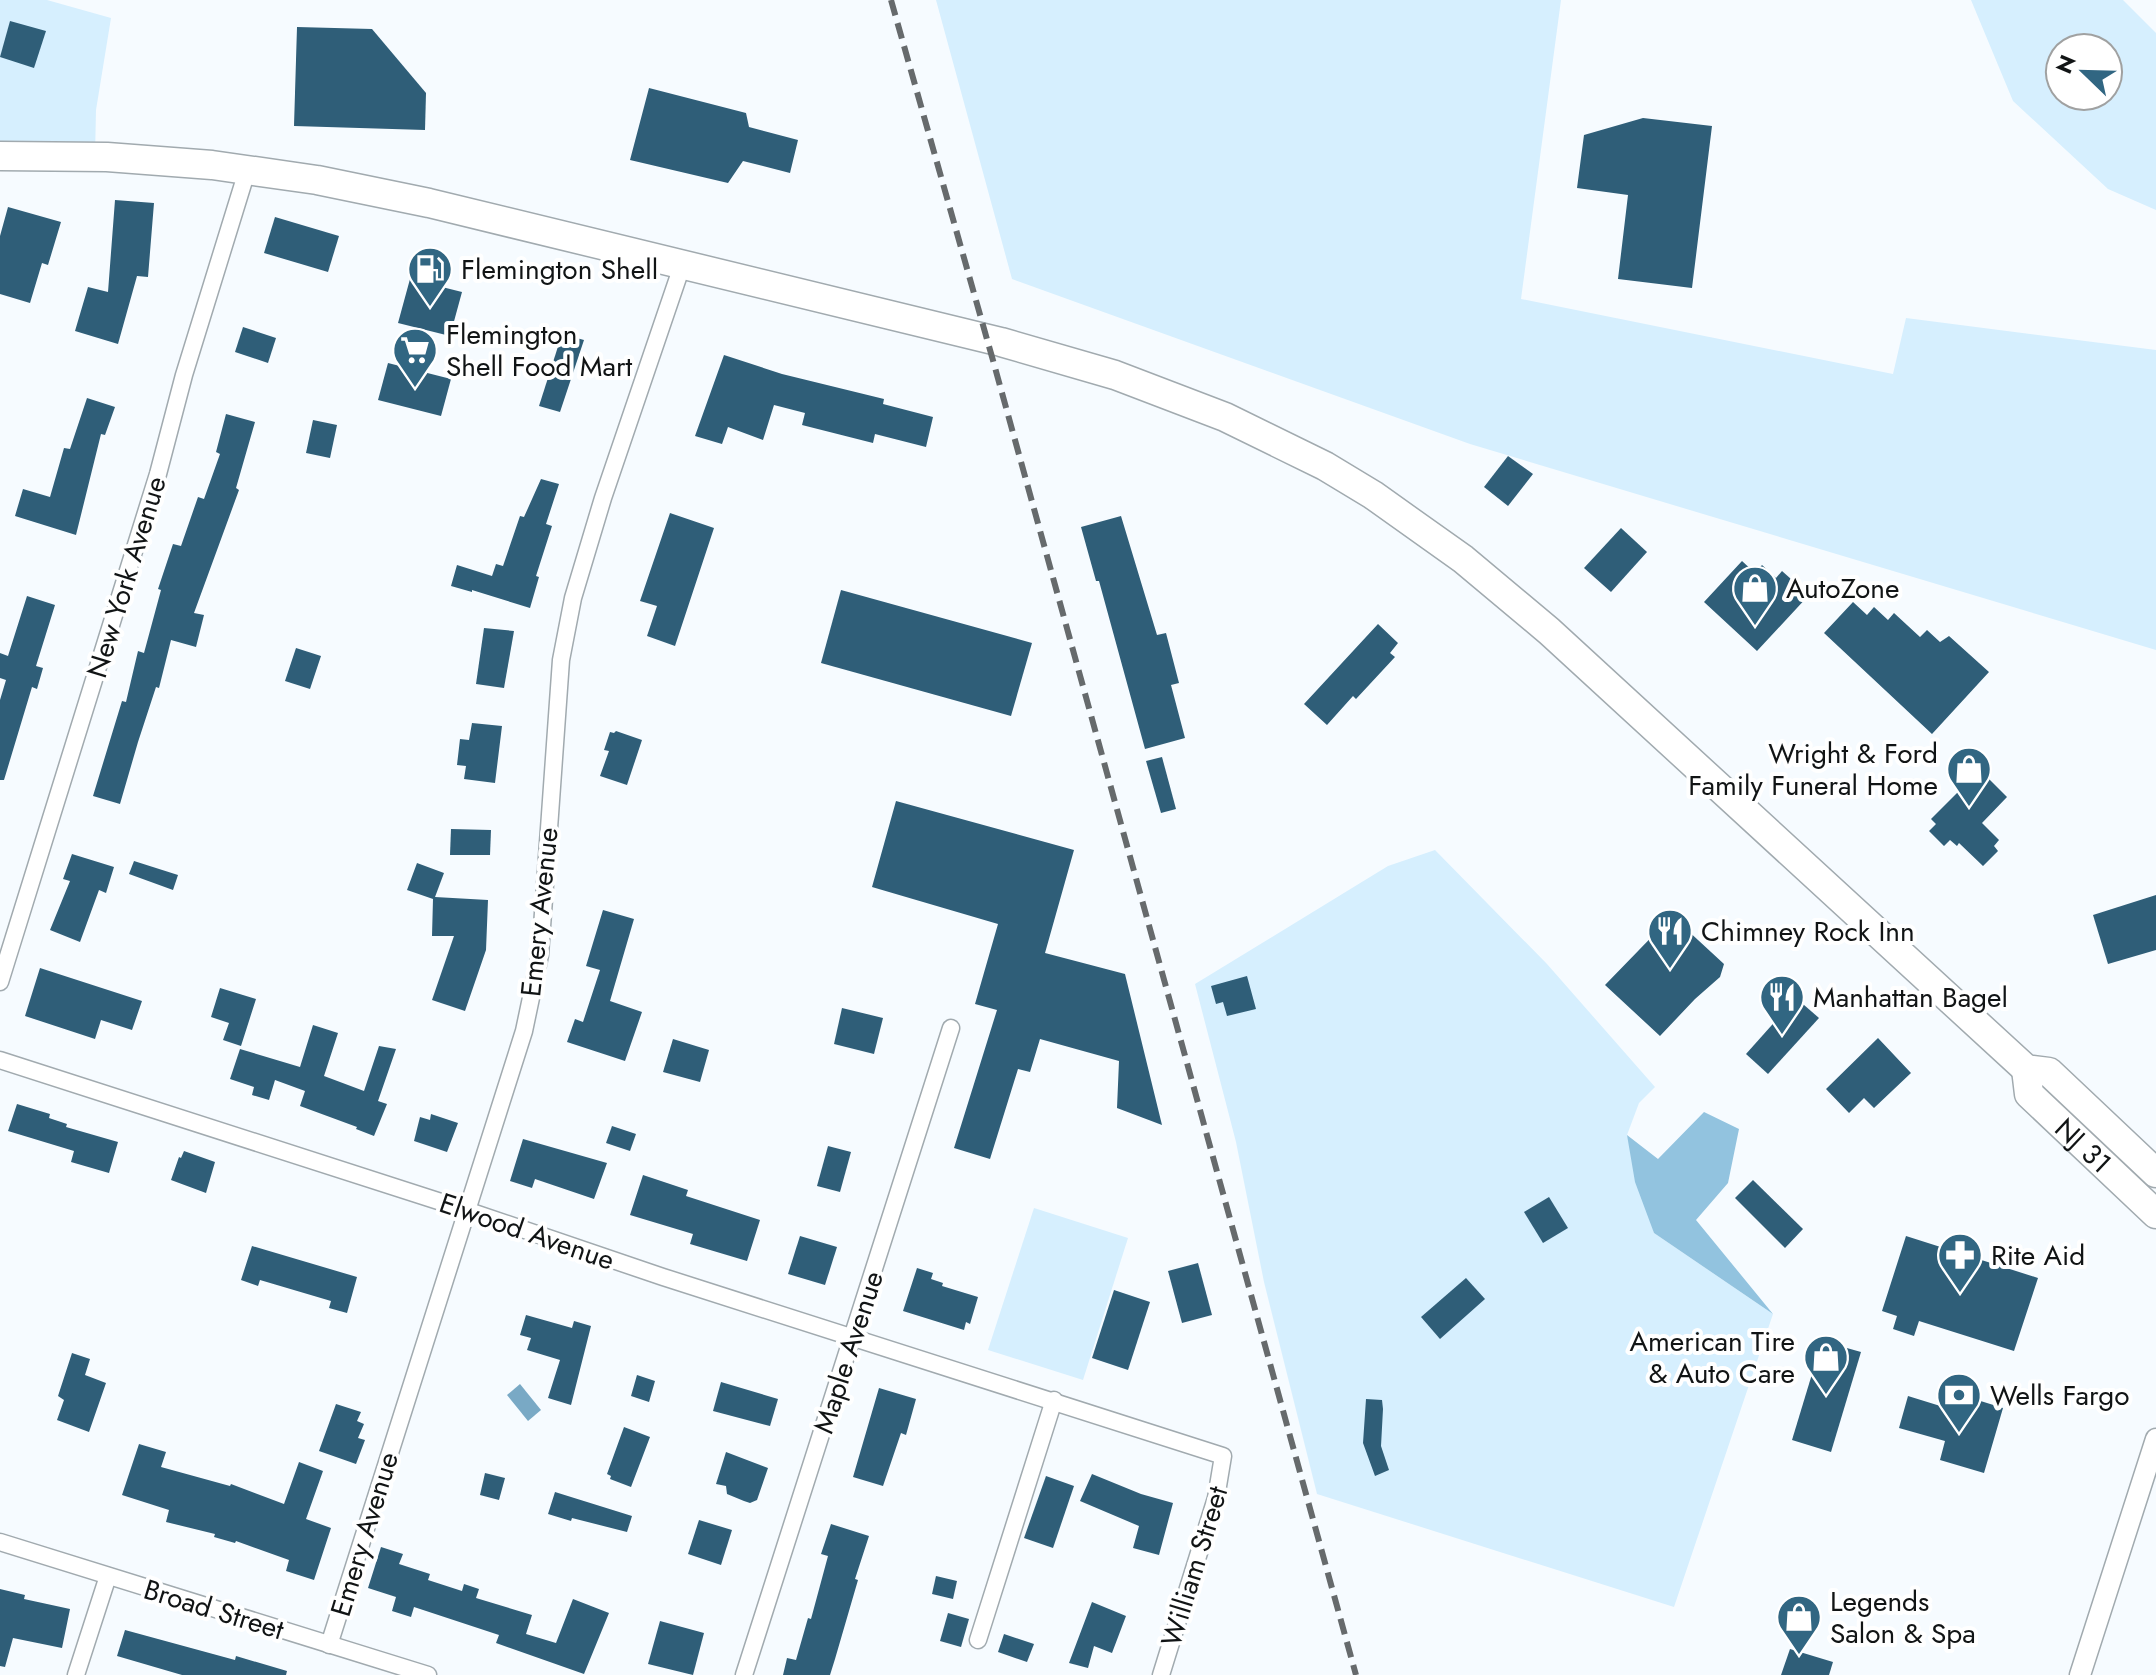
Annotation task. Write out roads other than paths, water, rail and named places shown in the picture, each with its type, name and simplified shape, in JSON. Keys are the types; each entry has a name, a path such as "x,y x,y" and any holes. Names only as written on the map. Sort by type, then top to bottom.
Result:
{"highway":[{"name":"NJ 31","path":"0,156 107,157 247,171 317,180 429,203 1001,342 1171,394 1251,429 1325,466 1373,495 1463,559 1506,594 2026,1069 2049,1072 2156,1173"},
{"name":"NJ 31","path":"2026,1069 2029,1094 2156,1214"}],"street":[{"name":"New York Avenue","path":"0,982 158,474 184,375 247,171"},
{"name":"Emery Avenue","path":"329,1645 524,1031 540,955 561,660 573,598 603,498 683,263"},
{"name":"Maple Avenue","path":"744,1675 951,1028"},
{"name":"Elwood Avenue","path":"0,1060 1223,1456"},
{"path":"978,1640 1054,1400"},
{"path":"2080,1675 2156,1439"},
{"name":"William Street","path":"1161,1675 1216,1498 1223,1456"},
{"name":"Broad Street","path":"0,1542 428,1675"},
{"path":"76,1675 108,1576"}],"railway":[{"path":"891,0 1356,1675"}],"place":[{"name":"Flemington Shell","path":"430,308"},
{"name":"Flemington Shell Food Mart","path":"415,389"},
{"name":"AutoZone","path":"1755,627"},
{"name":"Wright & Ford Family Funeral Home","path":"1969,808"},
{"name":"Chimney Rock Inn","path":"1670,970"},
{"name":"Manhattan Bagel","path":"1782,1036"},
{"name":"Rite Aid","path":"1960,1294"},
{"name":"American Tire & Auto Care","path":"1826,1396"},
{"name":"Wells Fargo","path":"1959,1434"},
{"name":"Legends Salon & Spa","path":"1799,1656"}]}
